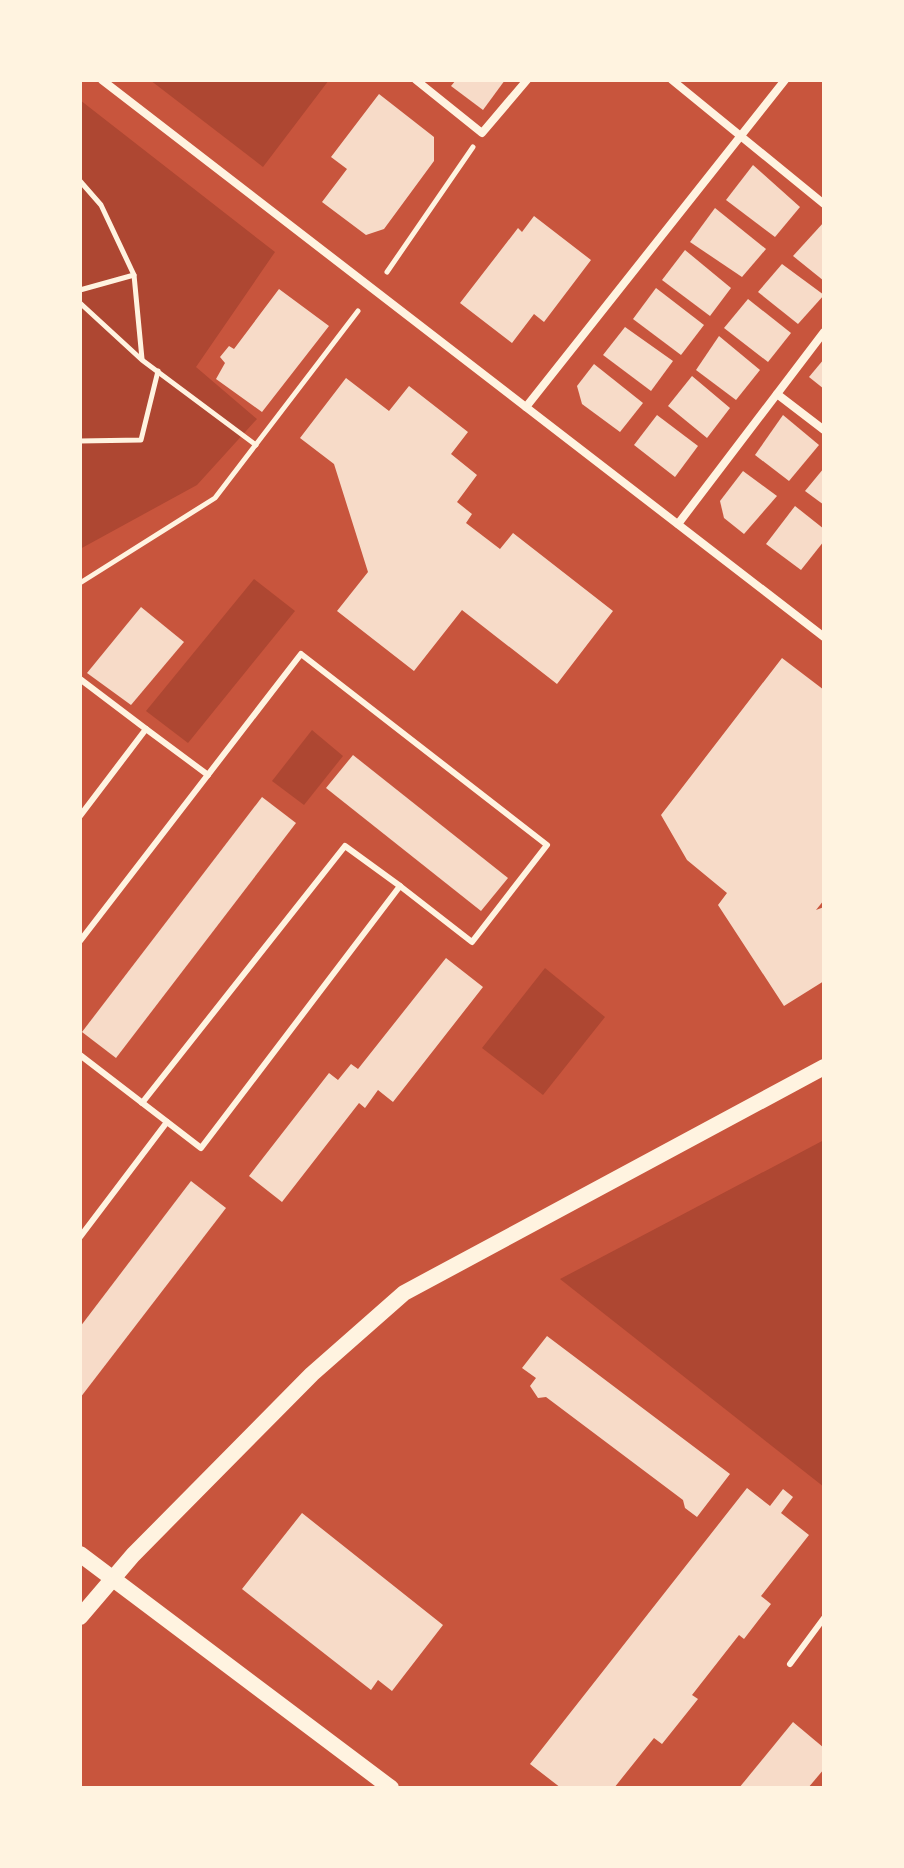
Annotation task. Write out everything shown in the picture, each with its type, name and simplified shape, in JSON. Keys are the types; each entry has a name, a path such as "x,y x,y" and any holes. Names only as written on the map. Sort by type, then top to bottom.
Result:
{"main road":[{"path":"80,1617 112,1578 312,1374 404,1293 824,1067"},
{"path":"80,1554 391,1788"}],"street":[{"path":"102,80 824,637"},
{"path":"416,80 482,133 527,80"},
{"path":"672,80 824,204"},
{"path":"526,407 785,80"},
{"path":"678,524 824,332"},
{"path":"777,394 824,430"}],"lane":[{"path":"80,941 301,654 547,845 472,942 345,846 142,1103"},
{"path":"80,679 208,775"},
{"path":"80,816 146,729"},
{"path":"80,1055 201,1148 400,886"},
{"path":"80,1237 167,1122"},
{"path":"790,1664 824,1618"}],"path":[{"path":"387,272 482,133"},
{"path":"80,181 101,205 134,275 142,360"},
{"path":"80,290 134,275"},
{"path":"80,303 142,360 256,445"},
{"path":"80,583 215,498 358,311"},
{"path":"80,441 141,440 158,371"}],"shaded area":[{"path":"150,80 329,80 263,167"},
{"path":"80,100 275,252 196,367 257,419 197,485 80,549"},
{"path":"254,579 295,611 188,743 146,711"},
{"path":"312,730 343,756 304,805 272,781"},
{"path":"545,968 605,1017 543,1095 482,1048"},
{"path":"824,1140 824,1487 560,1279"}],"building":[{"path":"456,80 505,80 483,110 451,86"},
{"path":"379,94 434,137 434,161 384,229 366,235 322,202 347,169 331,157"},
{"path":"753,165 800,207 775,237 726,200"},
{"path":"715,208 766,249 742,277 690,242"},
{"path":"534,216 591,260 544,322 534,314 512,343 460,303 518,228 522,232"},
{"path":"824,222 824,281 793,256"},
{"path":"685,250 731,288 710,316 662,280"},
{"path":"782,264 824,295 798,324 758,292"},
{"path":"656,288 704,325 681,355 633,319"},
{"path":"279,289 329,326 262,412 216,379 225,363 220,357 229,346 234,349"},
{"path":"748,299 791,333 768,362 724,328"},
{"path":"625,327 673,361 651,391 603,355"},
{"path":"719,336 760,370 736,400 696,370"},
{"path":"824,359 824,389 809,377"},
{"path":"594,364 643,403 620,432 582,404 577,386"},
{"path":"692,376 730,408 707,438 668,406"},
{"path":"346,378 389,411 409,386 468,432 451,454 477,475 457,502 472,514 466,523 500,549 513,533 613,611 557,684 462,610 414,671 337,611 368,572 334,464 300,438"},
{"path":"657,415 698,446 675,477 634,445"},
{"path":"783,415 819,445 789,481 755,455"},
{"path":"824,468 824,505 805,491"},
{"path":"743,471 777,496 744,534 724,518 720,501"},
{"path":"795,506 824,529 824,541 801,570 766,544"},
{"path":"141,607 184,642 131,705 87,673"},
{"path":"782,658 824,690 824,900 816,910 824,907 824,981 784,1006 718,905 727,893 687,860 661,815"},
{"path":"353,755 508,878 481,911 326,788"},
{"path":"262,797 296,823 116,1058 82,1032"},
{"path":"446,958 483,987 393,1102 378,1090 365,1108 359,1103 282,1202 249,1176 329,1073 338,1080 351,1064 358,1069"},
{"path":"191,1181 226,1208 80,1398 80,1327"},
{"path":"547,1336 730,1474 697,1517 685,1508 683,1500 546,1397 538,1398 530,1386 536,1378 522,1368"},
{"path":"747,1488 770,1506 783,1489 793,1497 781,1513 809,1535 761,1596 771,1604 744,1639 739,1635 692,1695 698,1699 662,1744 654,1738 614,1788 561,1788 530,1764"},
{"path":"302,1513 443,1625 392,1691 378,1680 371,1690 242,1589"},
{"path":"793,1722 824,1748 824,1769 808,1788 739,1788"}]}
